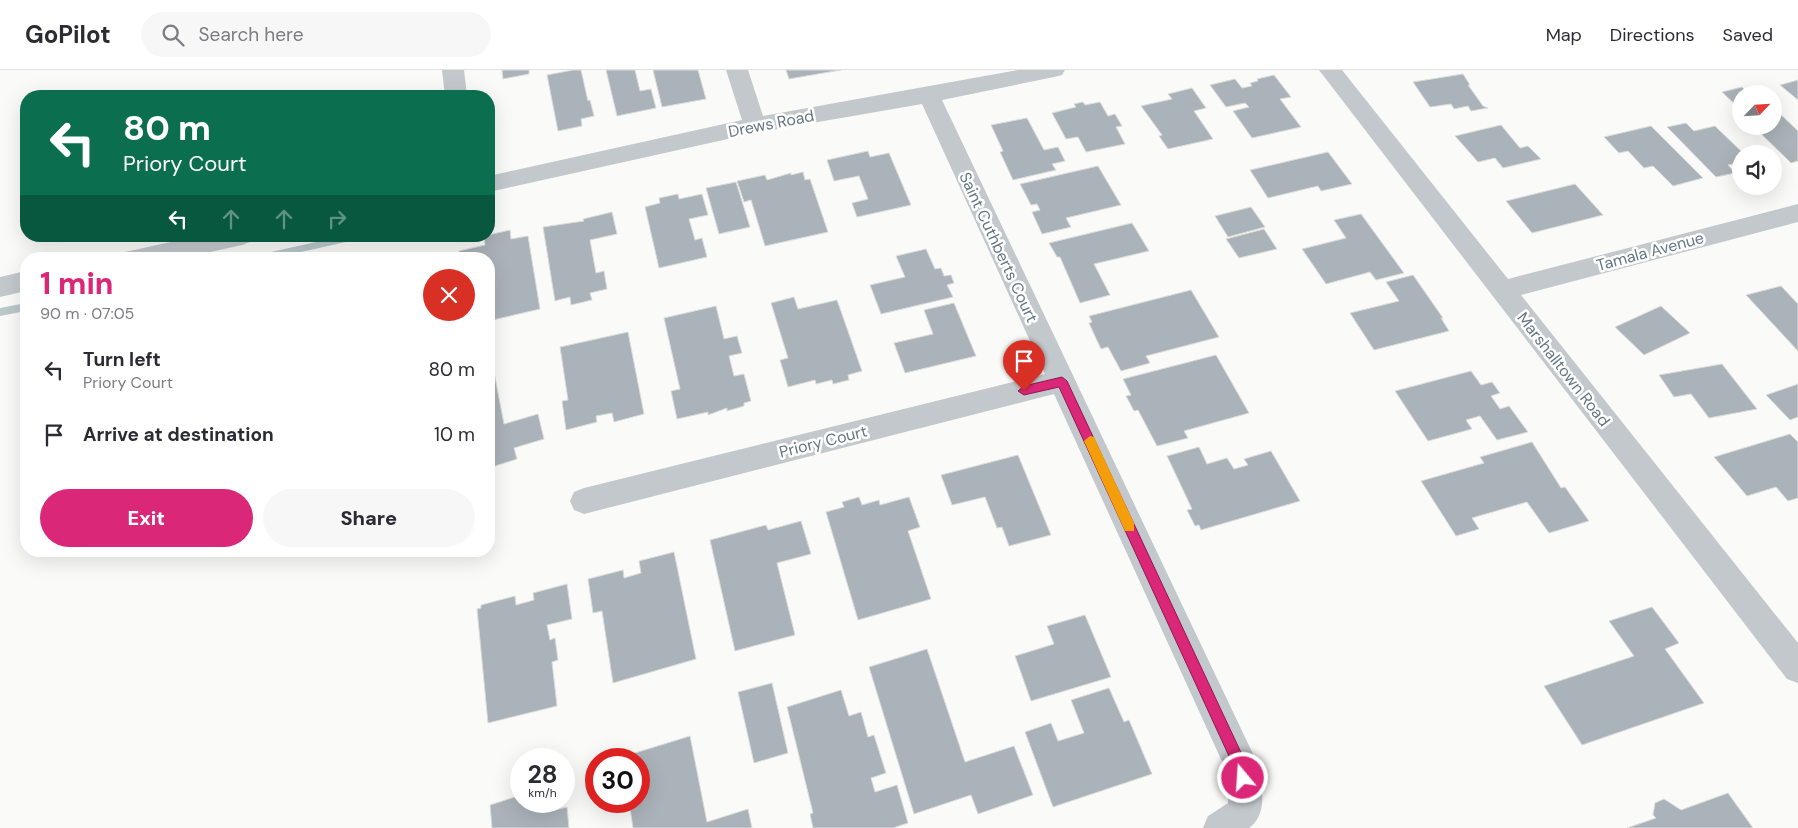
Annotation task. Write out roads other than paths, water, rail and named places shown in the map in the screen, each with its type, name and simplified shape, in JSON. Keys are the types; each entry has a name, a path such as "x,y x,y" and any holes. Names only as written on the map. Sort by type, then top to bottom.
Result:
{"street":[{"path":"453,70 455,90"},
{"path":"738,70 756,125"},
{"name":"Drews Road","path":"495,183 756,125 929,95 1054,70"},
{"name":"Marshalltown Road","path":"1330,70 1798,668"},
{"name":"Saint Cuthberts Court","path":"929,95 1240,766 1246,791 1243,812 1220,828"},
{"name":"Tamala Avenue","path":"1502,290 1798,213"},
{"path":"167,252 214,242"},
{"path":"0,286 20,282"},
{"name":"Priory Court","path":"584,501 1062,381"}],"waterway":[{"path":"285,252 331,242"},
{"path":"0,312 20,308"}]}
